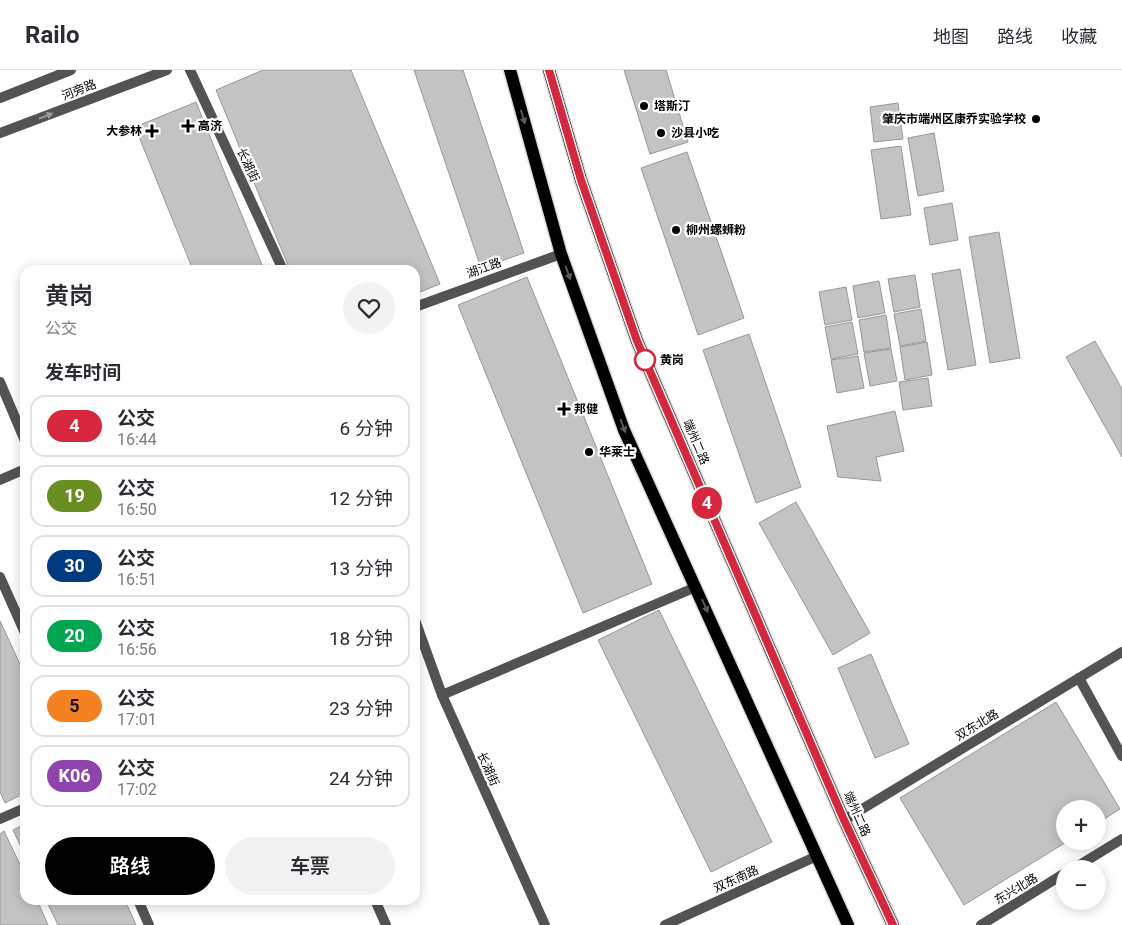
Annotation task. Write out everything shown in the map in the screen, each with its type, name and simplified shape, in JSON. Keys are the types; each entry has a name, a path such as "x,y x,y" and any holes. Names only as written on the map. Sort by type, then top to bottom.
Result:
{"main road":[{"path":"510,70 561,254 624,430 848,925"},
{"name":"端州二路","path":"549,70 581,180 637,341 844,820 893,925"}],"street":[{"name":"河旁路","path":"0,98 71,70"},
{"name":"河旁路","path":"0,133 168,70"},
{"name":"长湖街","path":"190,70 281,265"},
{"name":"湖江路","path":"420,305 561,254"},
{"path":"0,382 20,429"},
{"path":"0,480 20,471"},
{"path":"0,577 20,623"},
{"path":"442,695 696,587"},
{"name":"长湖街","path":"420,634 442,695 545,925"},
{"name":"双东北路","path":"844,820 1122,652"},
{"path":"1079,678 1122,756"},
{"path":"0,819 20,810"},
{"path":"1088,860 1122,839"},
{"name":"双东南路","path":"665,925 817,856"},
{"name":"东兴北路","path":"981,925 1056,879"},
{"path":"140,905 149,925"},
{"path":"377,905 386,925"}],"building":[{"path":"263,70 351,70 440,284 420,292 420,265 288,265 216,90"},
{"path":"414,70 463,70 524,253 481,268"},
{"path":"624,70 666,70 688,142 650,154"},
{"path":"196,102 262,265 191,265 135,127"},
{"path":"898,103 903,139 874,142 870,107"},
{"path":"934,133 944,191 918,196 908,138"},
{"path":"901,146 911,215 881,219 871,150"},
{"path":"687,152 744,318 698,335 641,168"},
{"path":"952,203 958,240 930,245 924,208"},
{"path":"999,232 1020,358 990,363 969,237"},
{"path":"960,269 976,365 948,370 932,274"},
{"path":"915,275 920,307 894,312 888,279"},
{"path":"527,277 652,584 583,613 458,305"},
{"path":"879,281 885,313 858,318 853,286"},
{"path":"846,287 852,320 825,325 819,292"},
{"path":"921,309 926,341 900,346 894,314"},
{"path":"886,315 891,348 864,352 859,320"},
{"path":"852,322 858,354 831,359 825,327"},
{"path":"749,334 801,487 756,503 703,350"},
{"path":"1095,341 1122,389 1122,457 1066,357"},
{"path":"927,342 932,375 905,380 900,347"},
{"path":"891,349 897,381 870,386 864,353"},
{"path":"858,356 864,388 837,393 831,360"},
{"path":"928,378 932,406 903,410 899,382"},
{"path":"895,411 904,451 876,457 881,481 838,477 827,426"},
{"path":"796,502 870,633 833,655 759,523"},
{"path":"659,610 772,842 711,872 598,640"},
{"path":"0,621 20,664 20,796 5,803 0,792"},
{"path":"871,654 909,744 875,758 838,668"},
{"path":"1056,702 1120,809 1106,818 1106,800 1056,800 1056,848 964,905 900,798"},
{"path":"20,826 20,845 13,830"},
{"path":"4,831 20,865 20,905 39,905 48,925 0,925 0,834"},
{"path":"48,905 127,905 136,925 58,925"}],"bus line":[{"name":"4","path":"549,70 581,180 637,341 844,820 893,925"}],"place":[{"name":"塔斯汀","path":"644,106"},
{"name":"肇庆市端州区康乔实验学校","path":"1036,119"},
{"name":"高济","path":"188,126"},
{"name":"大参林","path":"152,131"},
{"name":"沙县小吃","path":"661,133"},
{"name":"柳州螺蛳粉","path":"676,230"},
{"name":"黄岗","path":"645,360"},
{"name":"邦健","path":"564,409"},
{"name":"华莱士","path":"589,452"}]}
